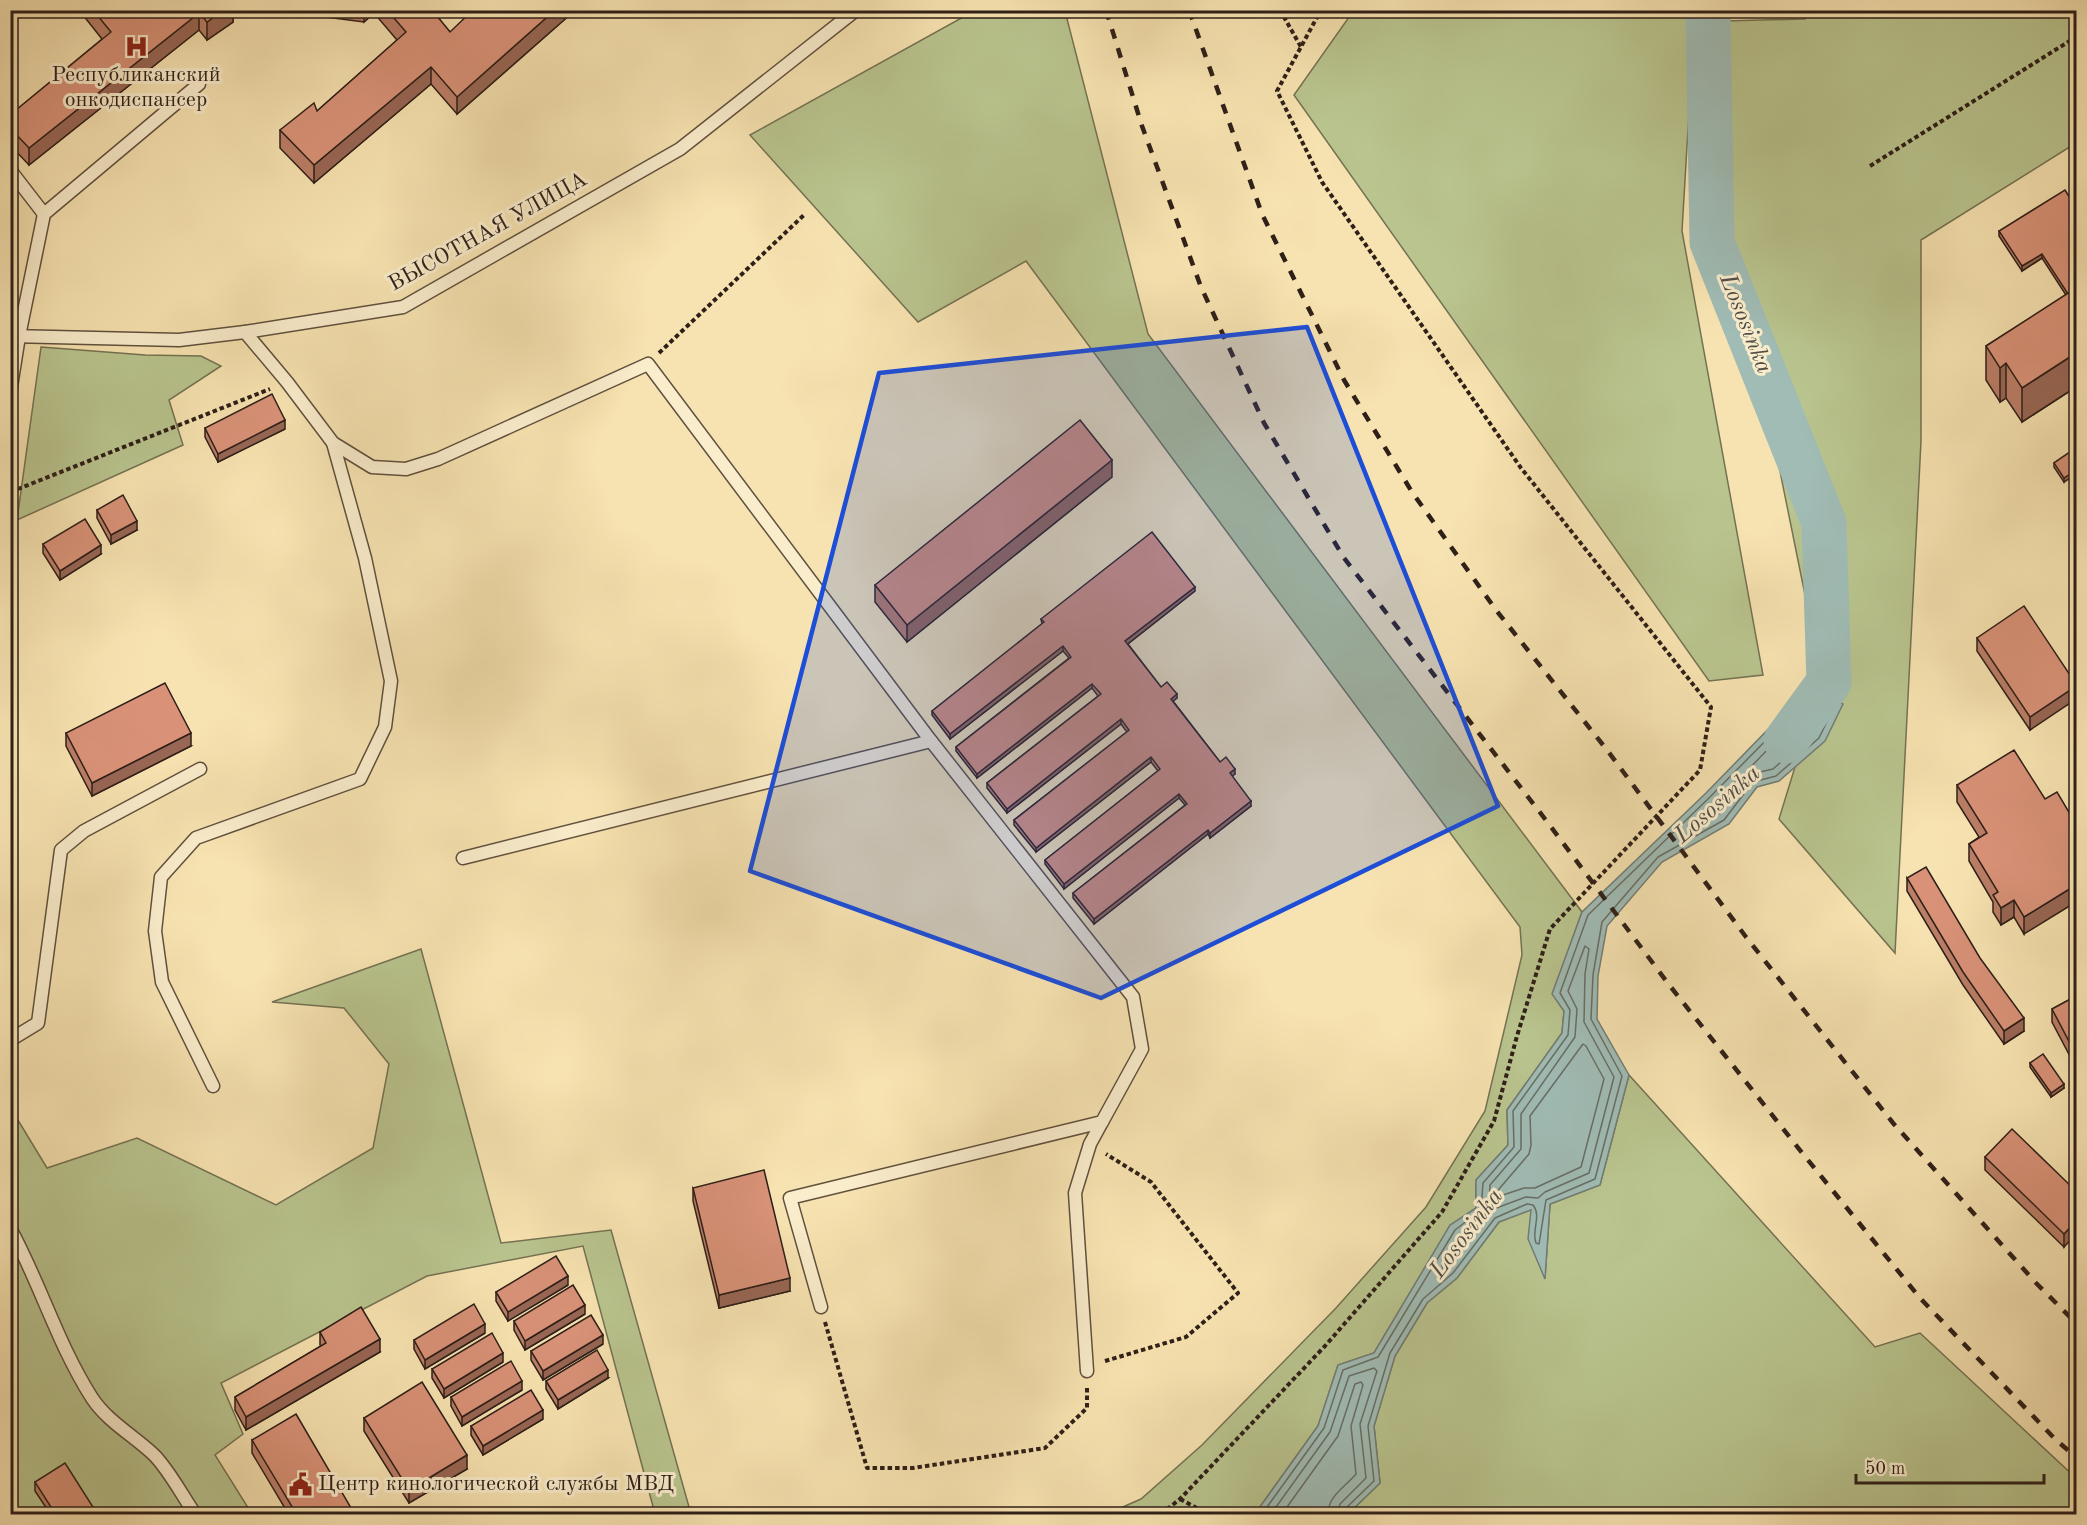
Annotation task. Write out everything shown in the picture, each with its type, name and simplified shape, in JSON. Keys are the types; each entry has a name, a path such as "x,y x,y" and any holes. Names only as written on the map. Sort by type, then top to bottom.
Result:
{"lane":[{"name":"ВЫСОТНАЯ УЛИЦА","path":"15,336 179,340 403,307 680,149 856,10"},
{"path":"10,393 15,336 44,214 199,84"},
{"path":"10,170 44,214"},
{"path":"245,332 287,382 333,443 372,467 406,469 438,459 648,364 931,741 1133,997 1142,1049 1090,1144 1075,1192 1087,1371"},
{"path":"213,1086 162,982 155,931 161,877 196,838 360,779 385,727 391,681 365,558 333,443"},
{"path":"463,858 931,741"},
{"path":"10,1040 38,1023 61,850 84,831 200,769"},
{"path":"821,1307 790,1198 1102,1122"},
{"path":"10,1228 72,1363 93,1401 124,1431 154,1455 195,1515"}],"path":[{"path":"1280,10 1301,47"},
{"path":"1161,1515 1180,1499 1324,1346 1442,1212 1494,1121 1550,929 1700,770 1711,707 1521,468 1322,182 1277,91 1321,10"},
{"path":"1870,166 2076,37"},
{"path":"648,364 805,214"},
{"path":"10,488 18,489 287,382"},
{"path":"821,1307 867,1468 913,1468 1045,1448 1087,1408 1087,1371 1107,1360 1186,1337 1238,1293 1151,1182 1090,1144"},
{"path":"1180,1499 1208,1515"},
{"path":"1716,1515 1719,1512 1739,1515"}],"highlighted area":[{"path":"1307,327 1498,806 1101,998 750,871 879,373"}],"green space":[{"path":"1354,10 1697,11 1682,231 1763,675 1709,681 1294,95"},
{"path":"1808,10 2076,11 2076,143 1921,240 1921,441 1895,953 1779,819 1822,679 1733,239 1724,21 1805,19"},
{"path":"974,11 1065,11 1148,334 1582,912 1553,994 1564,1011 1562,1033 1507,1110 1508,1145 1476,1180 1476,1208 1450,1226 1374,1353 1338,1365 1318,1426 1257,1511 1235,1514 1107,1514 1141,1499 1202,1445 1336,1308 1426,1207 1485,1111 1522,955 1520,927 1026,261 918,322 750,135"},
{"path":"41,347 145,355 201,356 221,366 169,400 183,445 17,520"},
{"path":"421,949 501,1243 611,1230 691,1514 655,1514 583,1246 427,1276 221,1383 243,1434 215,1455 252,1514 11,1514 10,1107 47,1168 137,1138 276,1205 373,1148 389,1064 344,1008 272,1002"},
{"path":"1629,1075 1875,1347 1920,1333 2076,1478 2076,1514 1348,1514 1380,1483 1374,1426 1395,1356 1427,1303 1457,1278 1499,1222 1531,1209 1545,1278 1550,1204 1600,1185"}],"water":[{"path":"1809,682 1843,704 1825,741 1779,781 1757,787 1729,824 1662,862 1607,926 1598,976 1597,1019 1629,1075 1600,1185 1550,1204 1545,1279 1528,1239 1531,1210 1499,1222 1457,1278 1427,1303 1395,1356 1374,1426 1380,1483 1348,1514 1235,1514 1257,1511 1318,1426 1338,1365 1374,1353 1450,1225 1476,1208 1476,1180 1508,1145 1507,1110 1562,1033 1564,1011 1552,994 1582,912 1706,793 1782,715"}],"building":[{"path":"93,10 224,10 207,22 199,13 29,148 10,128 10,115 111,32"},
{"path":"387,10 432,10 450,32 473,10 555,10 457,97 431,67 314,165 280,130 314,103 317,111 406,32"},
{"path":"2065,190 2076,208 2076,289 2068,294 2042,254 2022,266 1999,231"},
{"path":"2076,288 2076,353 2022,388 2006,363 2000,368 1986,346"},
{"path":"272,394 285,420 218,454 205,428"},
{"path":"1080,420 1112,460 907,625 875,585"},
{"path":"2076,448 2076,470 2064,478 2054,463"},
{"path":"123,495 137,521 111,535 97,510"},
{"path":"85,519 101,545 60,571 43,544"},
{"path":"1152,532 1195,587 1125,641 1161,687 1167,682 1177,694 1171,699 1220,762 1226,757 1235,769 1230,773 1251,801 1210,833 1208,830 1094,919 1073,893 1187,804 1179,794 1064,884 1045,860 1160,769 1151,757 1036,848 1014,820 1129,730 1121,719 1007,809 987,783 1101,694 1092,684 977,774 956,747 1071,657 1063,646 950,734 932,711 1044,622 1041,619"},
{"path":"2024,606 2076,684 2030,717 1977,638"},
{"path":"165,683 191,733 92,783 66,733"},
{"path":"2014,750 2045,799 2057,792 2076,824 2076,885 2024,917 2014,900 2001,908 1993,895 1998,892 1969,844 1987,833 1957,785"},
{"path":"1926,867 1980,958 2024,1018 2004,1031 1963,972 1907,878"},
{"path":"2076,996 2076,1044 2072,1047 2052,1009"},
{"path":"2043,1054 2064,1084 2051,1093 2030,1063"},
{"path":"2012,1129 2076,1191 2076,1221 2064,1234 1985,1157"},
{"path":"764,1170 790,1278 719,1295 693,1188"},
{"path":"556,1256 568,1276 508,1312 496,1292"},
{"path":"573,1285 585,1305 525,1341 514,1321"},
{"path":"474,1304 485,1324 425,1360 414,1340"},
{"path":"361,1307 380,1339 246,1417 235,1397 326,1343 320,1332"},
{"path":"591,1315 603,1335 543,1371 531,1351"},
{"path":"492,1333 503,1353 444,1389 432,1369"},
{"path":"597,1350 608,1370 558,1400 546,1381"},
{"path":"511,1361 522,1381 462,1417 451,1397"},
{"path":"422,1382 467,1455 409,1490 364,1418"},
{"path":"531,1390 543,1410 483,1446 471,1426"},
{"name":"Центр кинологической службы МВД","path":"296,1414 354,1513 351,1515 297,1515 252,1440"},
{"path":"65,1463 98,1515 56,1515 35,1482"}],"waterway":[{"name":"Lososinka","path":"1708,10 1712,242 1824,523 1829,682 1786,741"}],"railway":[{"path":"1106,10 1142,126 1201,287 1264,423 1344,558 1670,986 1920,1298 2056,1440 2076,1457"},
{"path":"1189,10 1262,214 1344,380 1412,492 1496,610 1607,750 1746,937 1893,1123 2036,1283 2076,1323"}],"place":[{"name":"Республиканский онкодиспансер","path":"136,46"},
{"name":"Центр кинологической службы МВД","path":"300,1484"}]}
